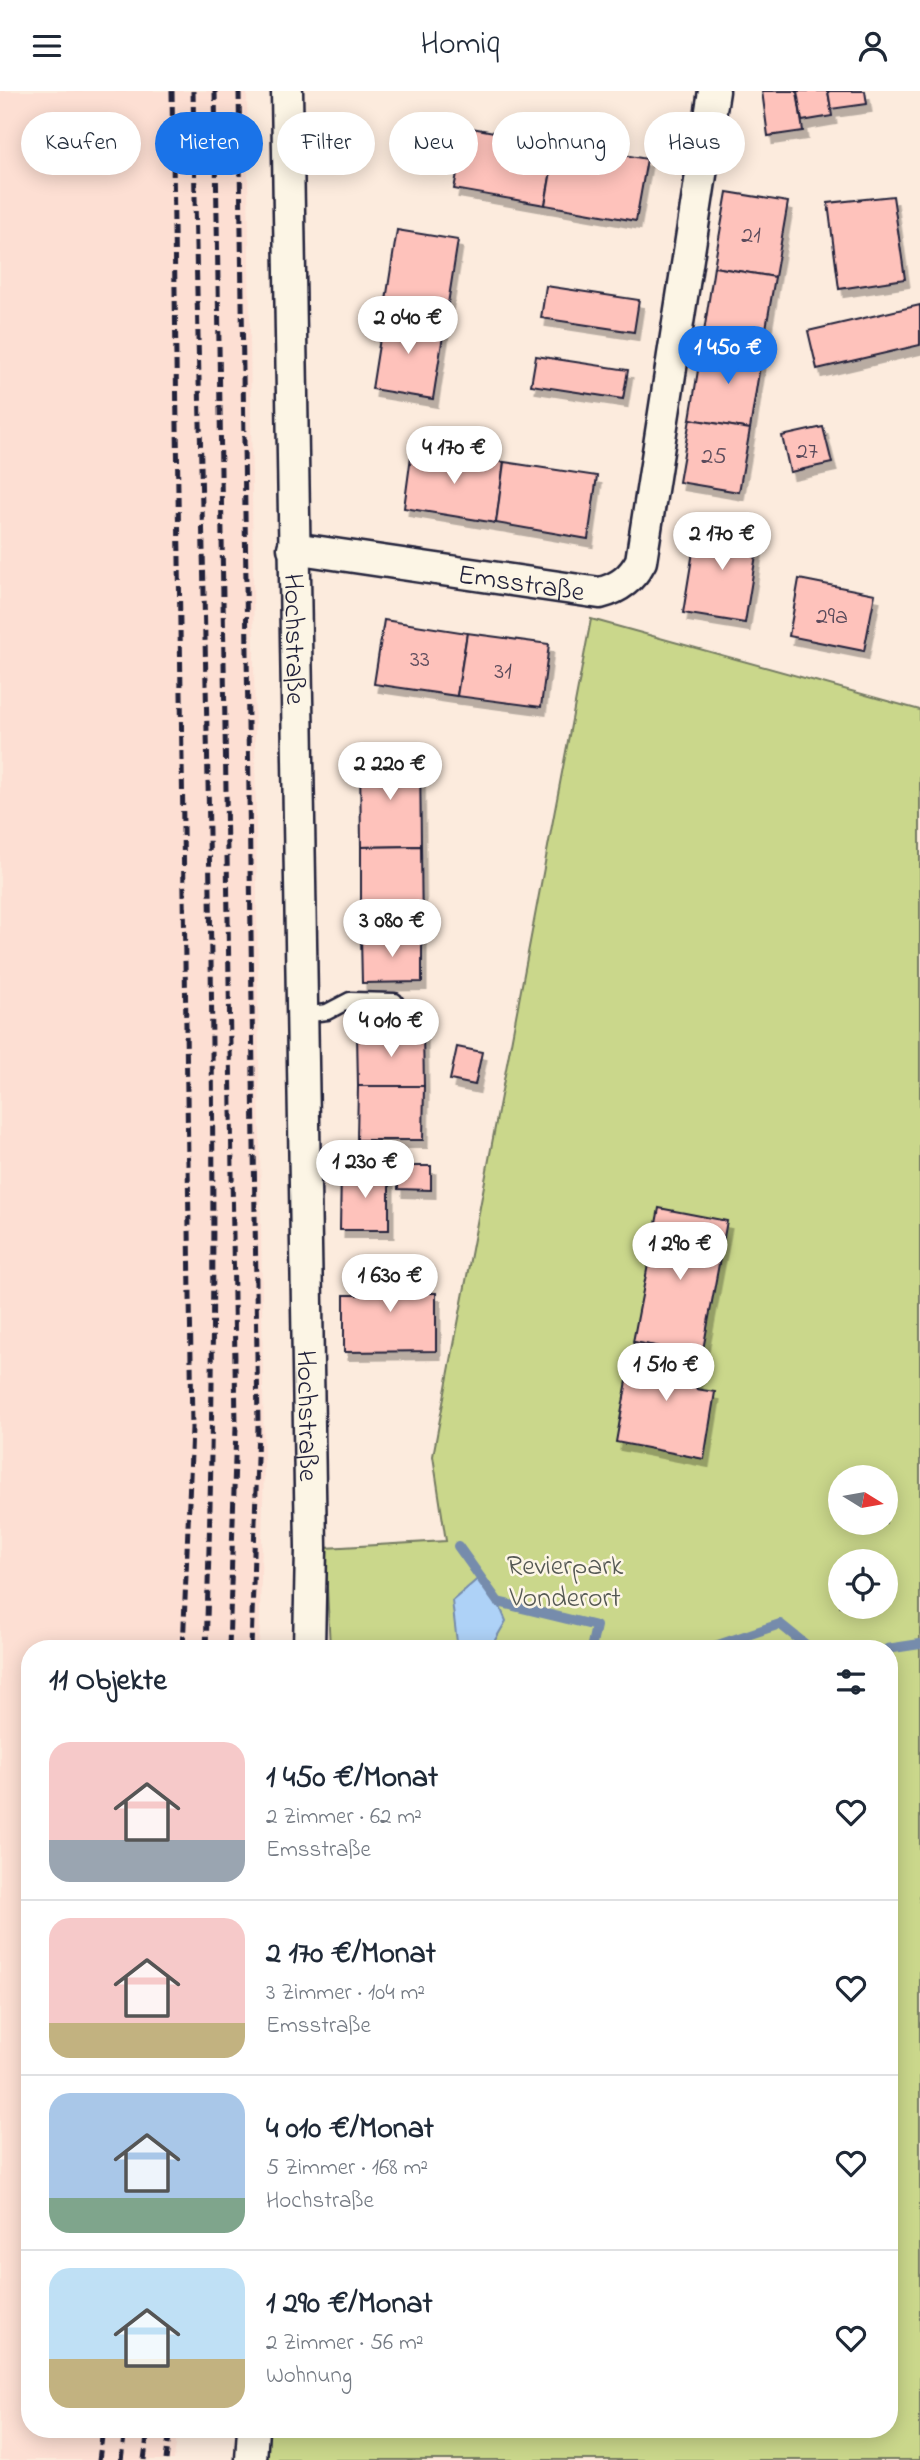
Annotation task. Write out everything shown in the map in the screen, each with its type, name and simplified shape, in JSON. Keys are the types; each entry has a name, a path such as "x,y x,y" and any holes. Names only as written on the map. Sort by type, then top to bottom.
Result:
{"street":[{"name":"Hochstraße","path":"287,91 311,1548 309,1640"},
{"name":"Emsstraße","path":"293,548 600,593 614,590 635,573 641,561 714,91"},
{"path":"251,2460 252,2438"}],"lane":[{"path":"302,1015 327,1012 350,1000 395,1001"}],"shaded area":[{"path":"0,91 247,91 247,112 155,112 155,175 248,175 264,1467 259,1640 21,1640 21,2438 177,2438 174,2460 0,2460"}],"green space":[{"name":"Revierpark Vonderort","path":"591,619 920,710 920,2460 265,2460 267,2438 898,2438 898,1640 330,1640 325,1548 446,1541 433,1456"}],"water":[{"path":"481,1576 498,1602 506,1621 495,1640 457,1640 452,1601"}],"building":[{"path":"762,91 797,91 803,131 768,136"},
{"path":"797,91 828,91 832,116 802,121"},
{"path":"828,91 865,91 867,104 831,109"},
{"path":"478,129 492,132 492,175 550,175 545,205 454,189 457,175 478,175"},
{"path":"630,156 644,158 644,175 636,221 545,205 550,175 630,175"},
{"path":"727,192 788,202 775,277 714,267"},
{"path":"893,196 905,279 839,289 828,203"},
{"path":"397,230 458,240 445,323 384,313"},
{"path":"714,267 775,277 764,340 700,358"},
{"path":"546,286 639,300 634,332 541,318"},
{"path":"920,305 920,345 817,369 808,331"},
{"path":"384,313 445,323 433,399 372,389"},
{"path":"764,340 750,429 690,419 700,358"},
{"path":"536,356 628,370 623,399 531,385"},
{"path":"690,419 750,429 739,492 679,482"},
{"path":"823,427 832,463 790,472 782,436"},
{"path":"412,449 504,462 496,523 404,508"},
{"path":"504,462 597,476 588,539 496,523"},
{"path":"698,521 760,530 745,623 683,613"},
{"path":"799,579 875,594 864,651 789,636"},
{"path":"384,620 467,633 457,696 374,684"},
{"path":"467,633 549,644 541,707 457,696"},
{"path":"360,757 420,757 421,846 361,847"},
{"path":"421,846 422,935 361,936 361,847"},
{"path":"422,935 422,982 362,983 361,936"},
{"path":"351,1009 381,1009 381,1025 351,1025"},
{"path":"357,1032 423,1032 424,1086 358,1086"},
{"path":"457,1047 482,1052 475,1085 450,1080"},
{"path":"358,1086 424,1086 423,1140 357,1140"},
{"path":"398,1166 431,1166 431,1190 398,1189"},
{"path":"341,1170 389,1170 389,1230 340,1230"},
{"path":"659,1208 727,1221 702,1355 633,1342"},
{"path":"416,1268 416,1293 436,1293 436,1351 344,1352 344,1295 360,1295 360,1269"},
{"path":"634,1342 702,1355 696,1389 715,1392 704,1459 616,1442"}],"waterway":[{"path":"458,1546 498,1602 596,1626 593,1640"},
{"path":"733,1640 780,1624 800,1640"},
{"path":"898,1647 920,1644"}],"railway":[{"path":"172,91 192,1428 183,1640"},
{"path":"193,91 212,1065 213,1260 206,1640"},
{"path":"215,91 236,1426 229,1640"},
{"path":"239,91 258,1426 251,1640"},
{"path":"99,2460 102,2438"},
{"path":"121,2460 124,2438"},
{"path":"144,2460 147,2438"},
{"path":"166,2460 169,2438"}]}
